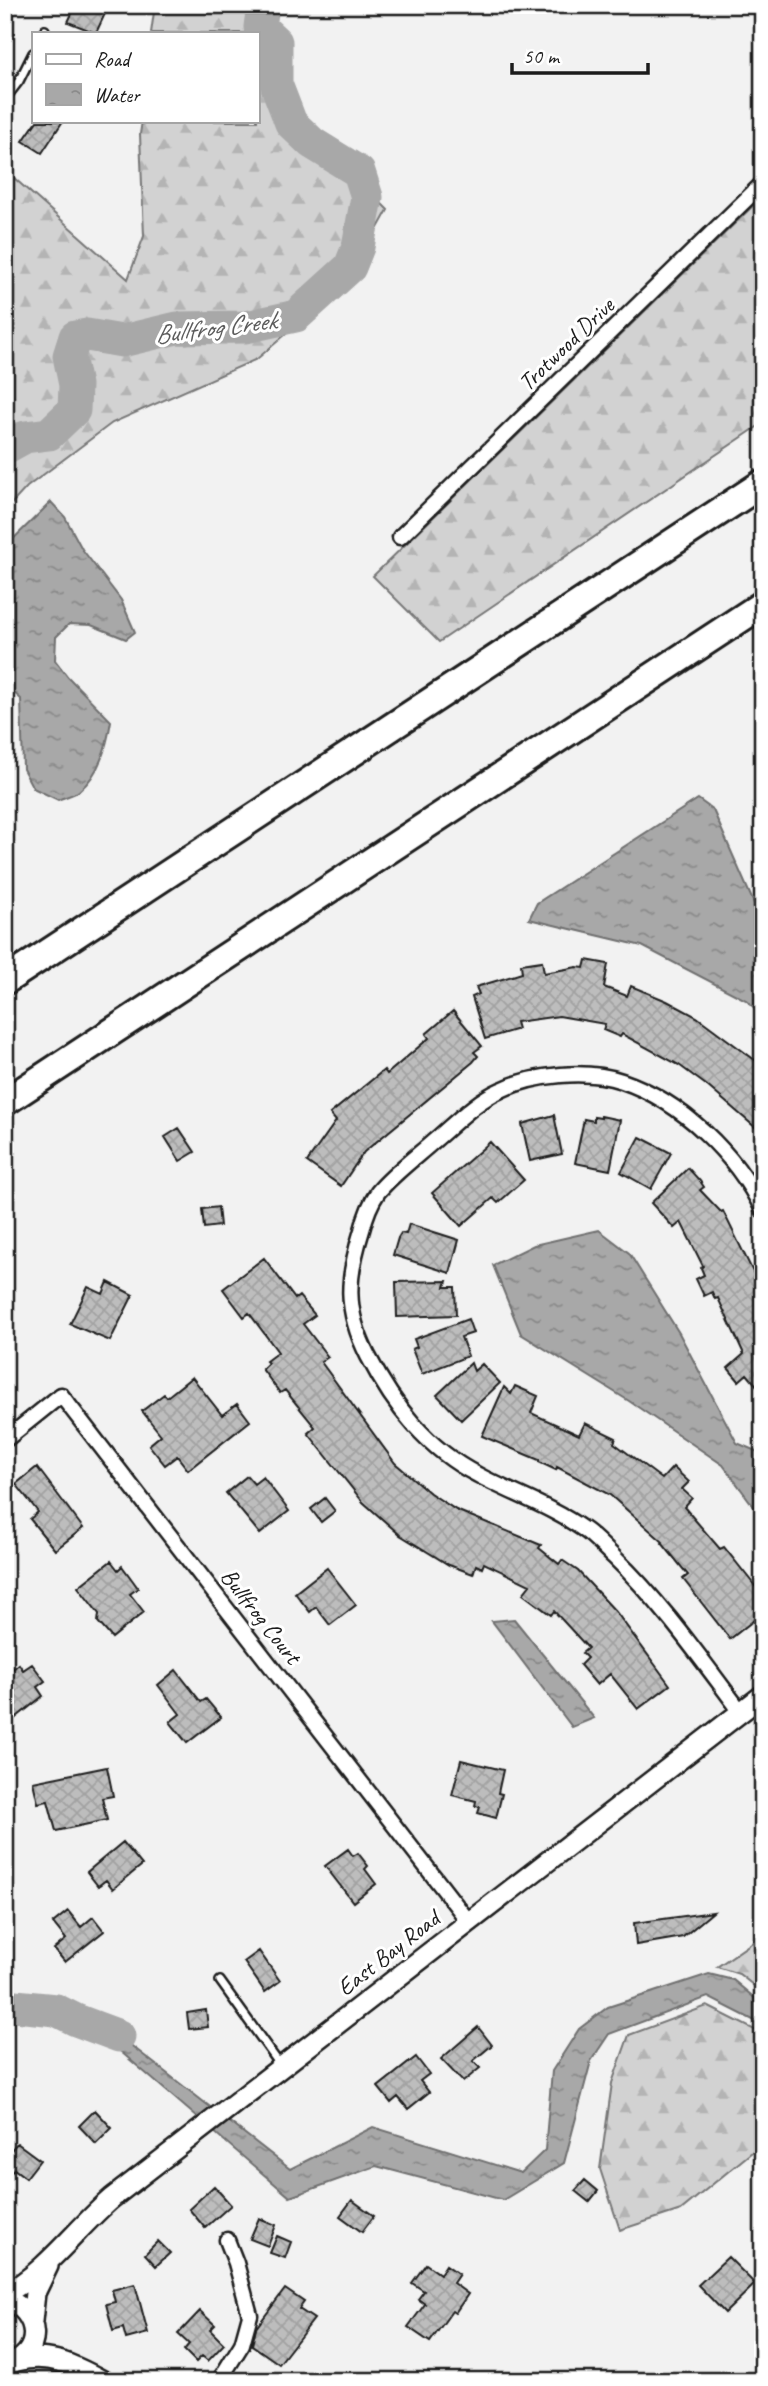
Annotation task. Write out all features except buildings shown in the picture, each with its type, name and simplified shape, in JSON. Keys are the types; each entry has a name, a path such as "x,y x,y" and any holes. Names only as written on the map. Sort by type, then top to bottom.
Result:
{"highway":[{"path":"5,981 763,483"},
{"path":"5,1102 763,604"}],"street":[{"name":"Trotwood Drive","path":"400,537 763,184"},
{"path":"741,1712 639,1581 585,1530 543,1506 476,1475 436,1448 414,1426 391,1397 366,1353 353,1320 349,1287 360,1235 376,1194 400,1170 470,1111 500,1090 537,1079 572,1074 606,1077 623,1081 659,1100 694,1122 721,1148 749,1185 763,1210"},
{"name":"Bullfrog Court","path":"5,1440 61,1395 469,1922"},
{"name":"East Bay Road","path":"5,2297 51,2259 89,2218 159,2161 763,1695"},
{"path":"219,2381 242,2344 250,2315 227,2240"},
{"name":"East Bay Road","path":"11,2363 31,2347 35,2293 51,2259"},
{"path":"5,2297 23,2308 47,2345 70,2363 103,2381"},
{"path":"11,2363 44,2357 70,2363"}],"lane":[{"path":"5,99 19,81 32,55"},
{"path":"220,1980 282,2066"}],"shaded area":[{"path":"43,2367 65,2372 81,2381 6,2381 10,2374 27,2368"}],"green space":[{"path":"155,5 262,5 259,32 151,32"},
{"path":"259,79 388,210 363,255 327,299 257,359 112,423 27,487 5,511 5,170 128,279 144,236 142,122 259,122"},
{"path":"763,196 763,423 439,642 373,576"},
{"path":"763,1935 763,1993 739,1974 717,1967"},
{"path":"707,2006 755,2030 763,2037 763,2143 681,2210 620,2230 600,2169 612,2083 629,2035"}],"water":[{"path":"51,502 65,517 82,549 121,600 135,632 126,639 91,625 69,624 56,637 55,660 111,721 105,749 92,776 79,791 58,800 33,788 23,769 21,699 13,692 5,694 5,547"},
{"path":"698,799 713,810 763,924 763,1016 746,1000 642,946 529,919 537,903"},
{"path":"599,1230 629,1253 679,1333 737,1443 763,1454 763,1519 723,1465 629,1401 521,1334 493,1265 534,1245"},
{"path":"514,1619 594,1718 572,1727 492,1621"},
{"path":"709,1974 733,1980 763,2005 763,2025 708,1997 609,2034 591,2061 564,2163 503,2200 376,2166 290,2197 107,2040 119,2036 290,2169 373,2127 521,2173 545,2150 552,2071 579,2029 608,2007"}],"waterway":[{"name":"Bullfrog Creek","path":"5,448 25,437 49,434 74,410 75,385 69,356 75,337 87,335 122,341 177,328 246,327 296,316 350,267 358,247 367,197 359,172 312,143 291,123 276,84 276,42 260,27 263,5"},
{"name":"Bullfrog Creek","path":"5,2005 56,2010 119,2036"}]}
